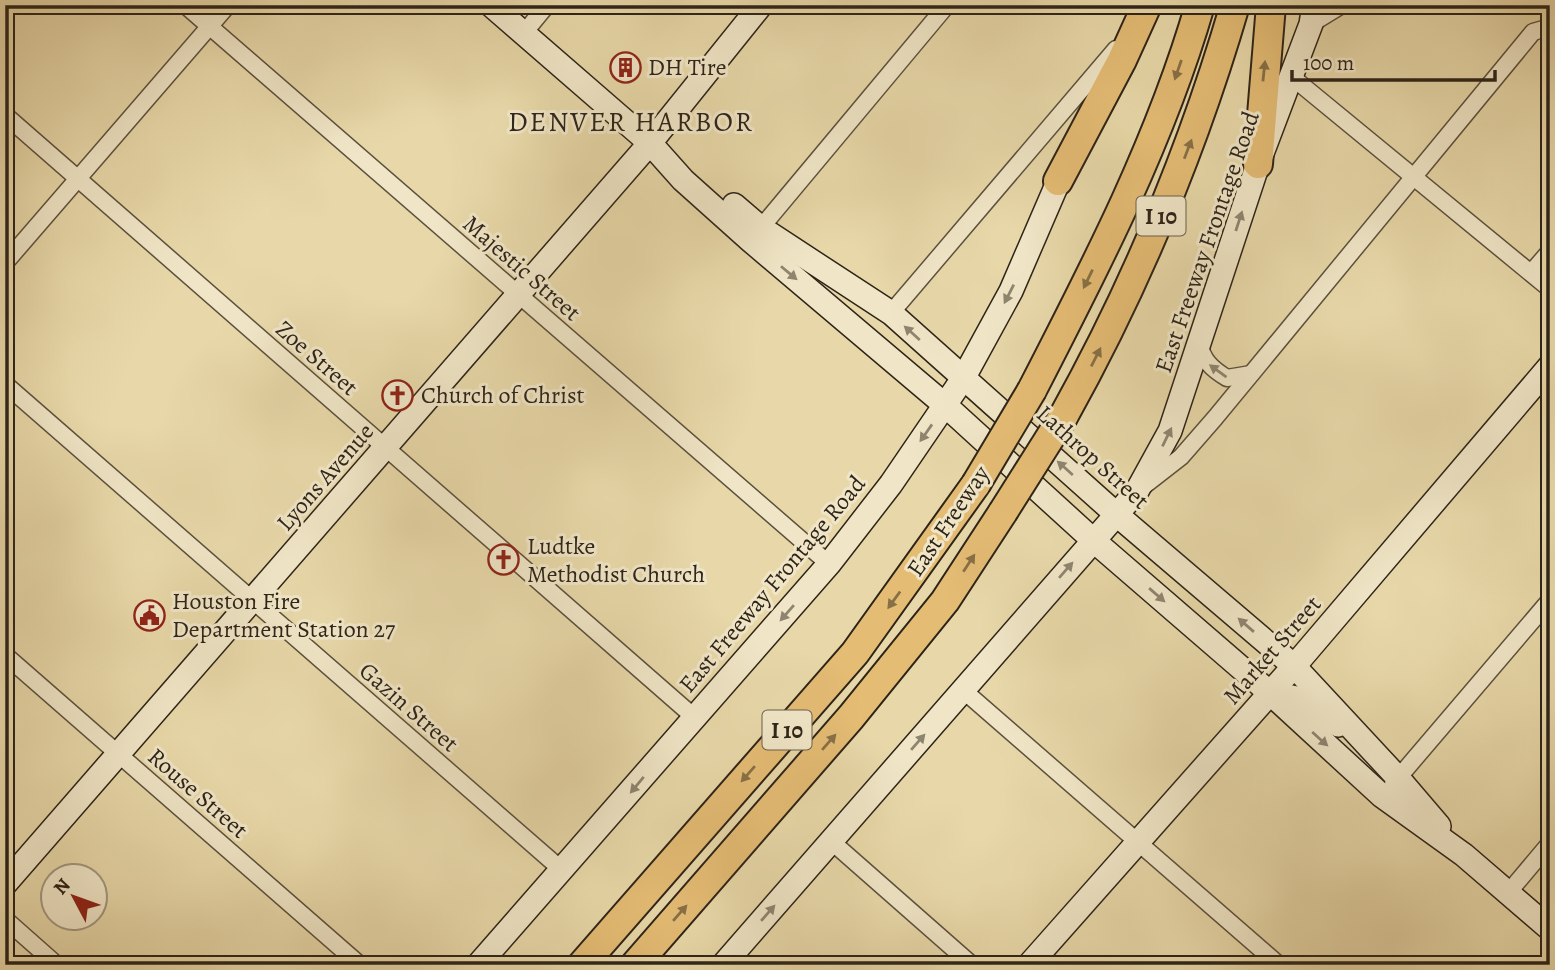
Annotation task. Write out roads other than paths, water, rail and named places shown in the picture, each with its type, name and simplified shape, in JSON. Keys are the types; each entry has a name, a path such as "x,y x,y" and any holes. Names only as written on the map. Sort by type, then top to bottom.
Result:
{"highway":[{"path":"1058,181 1122,60 1147,5"},
{"name":"East Freeway","path":"582,965 855,653 976,484 1032,390 1113,227 1155,135 1200,5"},
{"name":"East Freeway","path":"635,965 851,717 945,601 1063,417 1102,346 1173,190 1205,103 1235,5"},
{"path":"1258,164 1271,5"}],"street":[{"name":"Majestic Street","path":"185,5 829,564"},
{"path":"5,263 228,5"},
{"name":"Lathrop Street","path":"491,5 650,143 689,169 755,234 1093,540 1270,693 1382,796 1464,855 1550,929"},
{"path":"524,33 547,5"},
{"name":"Lyons Avenue","path":"5,884 650,143 761,5"},
{"path":"755,234 947,5"},
{"name":"East Freeway Frontage Road","path":"478,965 829,564 891,484 946,405 1011,291 1116,49 1131,5"},
{"path":"1312,15 1342,5"},
{"name":"East Freeway Frontage Road","path":"723,965 1137,491 1170,431 1258,164 1292,77 1312,15"},
{"path":"1137,491 1181,457 1533,32 1548,27"},
{"path":"891,313 1116,49"},
{"path":"1292,77 1550,289"},
{"name":"Zoe Street","path":"5,115 694,717"},
{"name":"Lathrop Street","path":"755,234 891,313 1116,514 1294,666 1398,778 1464,855"},
{"path":"1531,273 1550,251"},
{"path":"1199,342 1201,354 1213,369 1227,378 1251,374"},
{"name":"Market Street","path":"1028,965 1294,666 1550,366"},
{"name":"Gazin Street","path":"5,384 563,871"},
{"path":"1382,796 1550,600"},
{"name":"Rouse Street","path":"5,655 360,965"},
{"path":"963,690 1279,965"},
{"path":"1270,693 1297,698 1367,744"},
{"path":"831,841 972,965"},
{"path":"1508,893 1550,843"},
{"path":"5,919 57,965"}],"place":[{"name":"DH Tire","path":"625,67"},
{"name":"Church of Christ","path":"398,395"},
{"name":"Ludtke Methodist Church","path":"504,560"},
{"name":"Houston Fire Department Station 27","path":"149,615"}],"district":[{"name":"DENVER HARBOR","path":"631,121"}]}
